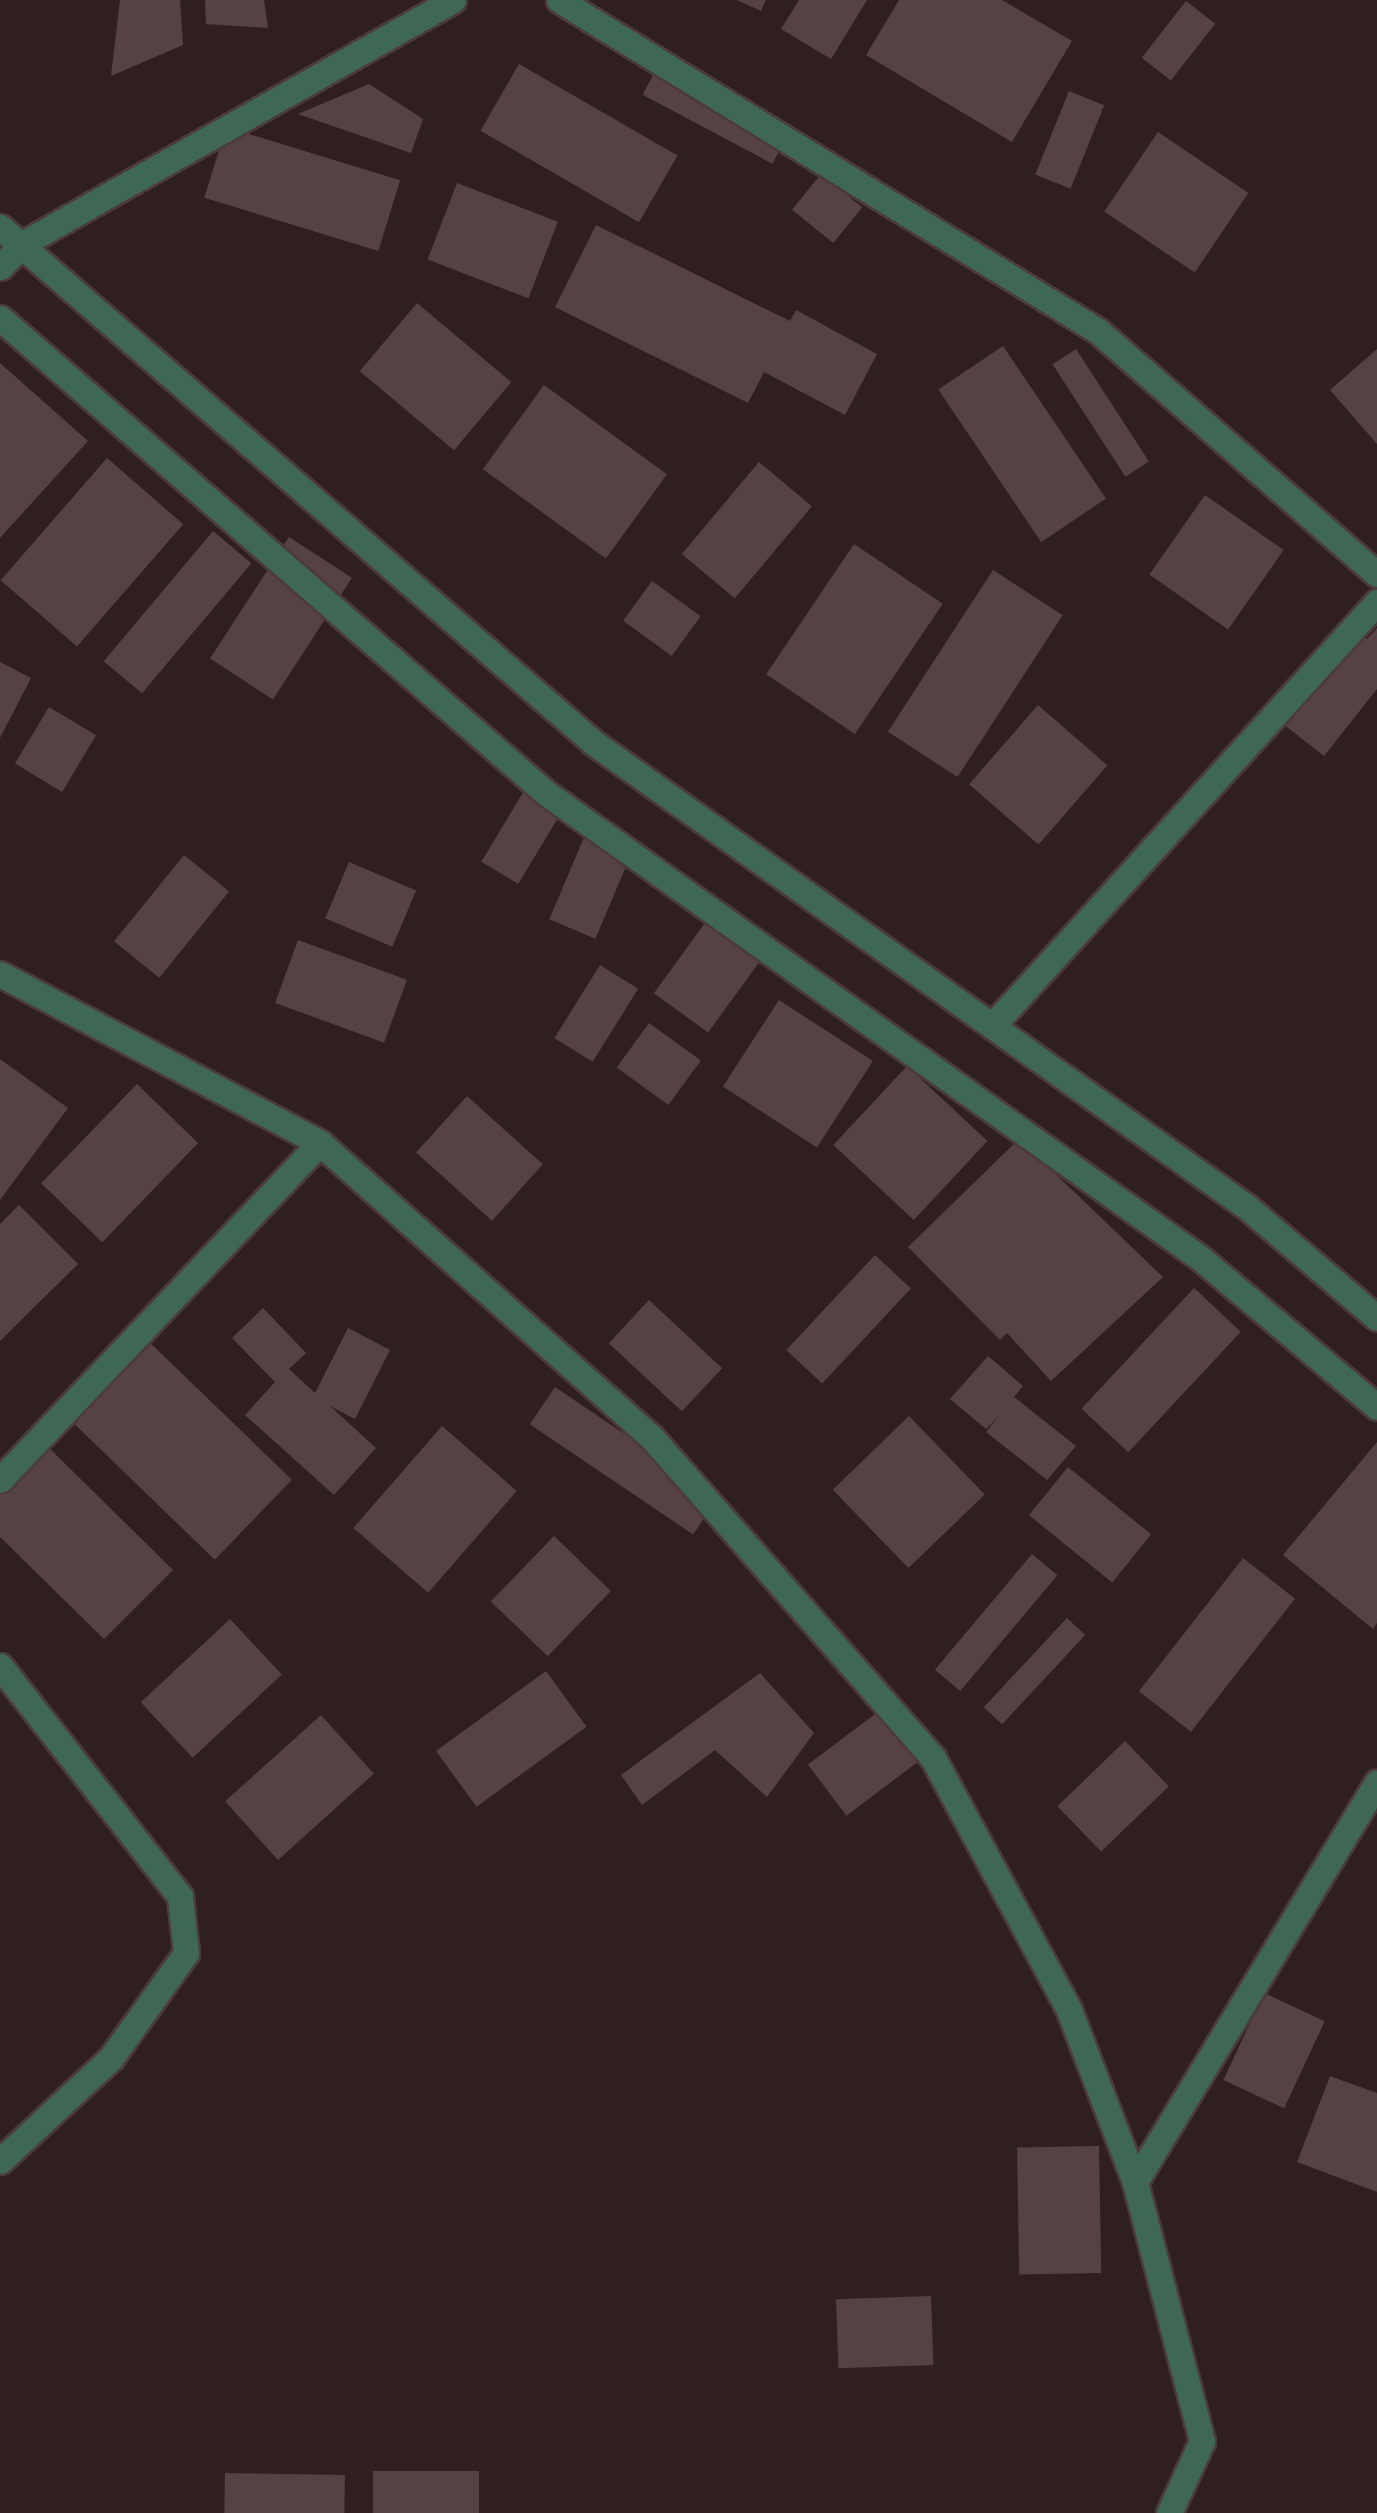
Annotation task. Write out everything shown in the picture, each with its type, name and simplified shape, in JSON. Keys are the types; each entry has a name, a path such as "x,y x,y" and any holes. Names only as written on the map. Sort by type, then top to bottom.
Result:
{"street":[{"path":"0,267 22,244 453,0"},
{"path":"559,0 1098,331 1377,574"},
{"path":"0,228 594,742 1247,1207 1377,1318"},
{"path":"0,318 546,793 1199,1256 1377,1406"},
{"path":"992,1026 1377,602"},
{"path":"0,974 320,1142 652,1438 933,1758 1069,2010 1135,2182 1202,2441 1169,2513"},
{"path":"0,1480 320,1142"},
{"path":"0,1666 180,1896 186,1952 112,2058 0,2161"},
{"path":"1135,2182 1377,1782"}],"building":[{"path":"120,0 180,0 183,45 111,76"},
{"path":"205,0 264,0 268,28 206,24"},
{"path":"737,0 766,0 761,11"},
{"path":"799,0 867,0 831,59 781,29"},
{"path":"899,0 1002,0 1072,41 1012,142 866,55"},
{"path":"1186,1 1215,24 1171,81 1142,58"},
{"path":"660,62 790,131 772,164 643,95"},
{"path":"519,64 677,155 639,222 480,131"},
{"path":"369,84 423,119 411,153 298,114"},
{"path":"1069,91 1104,105 1071,189 1035,174"},
{"path":"226,127 400,180 378,251 204,198"},
{"path":"1158,132 1248,193 1195,273 1104,212"},
{"path":"821,174 862,207 833,243 792,210"},
{"path":"457,183 558,222 528,298 428,260"},
{"path":"596,225 790,321 796,310 877,354 845,415 764,372 748,403 555,307"},
{"path":"417,303 511,382 454,450 360,371"},
{"path":"1003,346 1106,499 1041,542 938,390"},
{"path":"1076,349 1149,461 1125,477 1053,364"},
{"path":"1377,349 1377,444 1330,390"},
{"path":"0,363 88,441 0,538"},
{"path":"544,385 667,474 606,558 483,469"},
{"path":"107,458 183,524 77,647 1,580"},
{"path":"759,462 812,506 735,598 682,554"},
{"path":"1205,495 1284,550 1228,630 1149,574"},
{"path":"213,531 251,563 142,693 104,661"},
{"path":"289,537 352,578 273,699 210,659"},
{"path":"854,544 943,604 855,734 766,674"},
{"path":"993,570 1063,615 957,777 888,732"},
{"path":"652,581 701,616 672,656 623,621"},
{"path":"1377,628 1377,689 1324,756 1283,724 1356,630 1367,639"},
{"path":"0,662 31,678 0,738"},
{"path":"1038,705 1107,765 1039,845 969,784"},
{"path":"49,707 96,735 62,792 15,764"},
{"path":"536,771 573,793 518,884 481,862"},
{"path":"588,828 634,848 595,939 549,919"},
{"path":"184,855 229,892 159,978 114,941"},
{"path":"349,862 416,891 392,947 325,918"},
{"path":"715,909 769,948 708,1033 654,993"},
{"path":"298,940 407,980 384,1043 275,1003"},
{"path":"600,965 638,989 593,1062 554,1038"},
{"path":"779,1000 873,1061 817,1147 723,1086"},
{"path":"649,1023 701,1061 668,1105 617,1067"},
{"path":"0,1059 68,1108 0,1200"},
{"path":"907,1066 987,1141 914,1220 833,1145"},
{"path":"137,1084 198,1143 102,1242 41,1183"},
{"path":"467,1096 543,1164 492,1221 416,1152"},
{"path":"1019,1139 1163,1277 1051,1381 1007,1333 1000,1340 908,1247"},
{"path":"19,1205 78,1264 0,1341 0,1224"},
{"path":"875,1255 911,1288 822,1383 786,1350"},
{"path":"1194,1288 1241,1332 1128,1452 1081,1409"},
{"path":"649,1300 722,1368 682,1411 609,1343"},
{"path":"263,1308 306,1353 289,1369 315,1393 348,1328 390,1350 355,1419 330,1406 376,1448 334,1495 245,1415 275,1382 232,1338"},
{"path":"143,1336 292,1480 215,1560 66,1416"},
{"path":"988,1356 1023,1386 1014,1397 1076,1446 1047,1480 986,1432 998,1417 986,1429 950,1399"},
{"path":"555,1387 718,1497 693,1534 530,1424"},
{"path":"909,1416 985,1494 908,1568 833,1490"},
{"path":"442,1426 517,1491 428,1593 353,1528"},
{"path":"39,1438 173,1570 104,1639 0,1537 0,1478"},
{"path":"1377,1442 1377,1623 1373,1629 1283,1555"},
{"path":"1068,1467 1151,1534 1112,1583 1029,1515"},
{"path":"554,1536 611,1591 548,1656 491,1601"},
{"path":"1032,1554 1057,1575 960,1691 935,1670"},
{"path":"1243,1558 1295,1599 1191,1732 1139,1691"},
{"path":"1067,1618 1085,1635 1002,1724 984,1707"},
{"path":"230,1619 282,1675 193,1758 141,1702"},
{"path":"546,1671 587,1727 477,1807 436,1751"},
{"path":"760,1673 814,1733 767,1797 715,1750 642,1805 621,1775"},
{"path":"887,1705 926,1756 846,1816 808,1765"},
{"path":"321,1715 374,1774 278,1860 225,1801"},
{"path":"1125,1741 1169,1786 1101,1852 1057,1806"},
{"path":"1264,1993 1325,2021 1284,2108 1223,2080"},
{"path":"1330,2076 1377,2093 1377,2192 1297,2162"},
{"path":"1099,2146 1101,2273 1019,2274 1017,2147"},
{"path":"931,2296 933,2365 838,2368 836,2299"},
{"path":"373,2471 479,2471 479,2513 373,2513"},
{"path":"225,2473 345,2475 344,2513 224,2513"}]}
